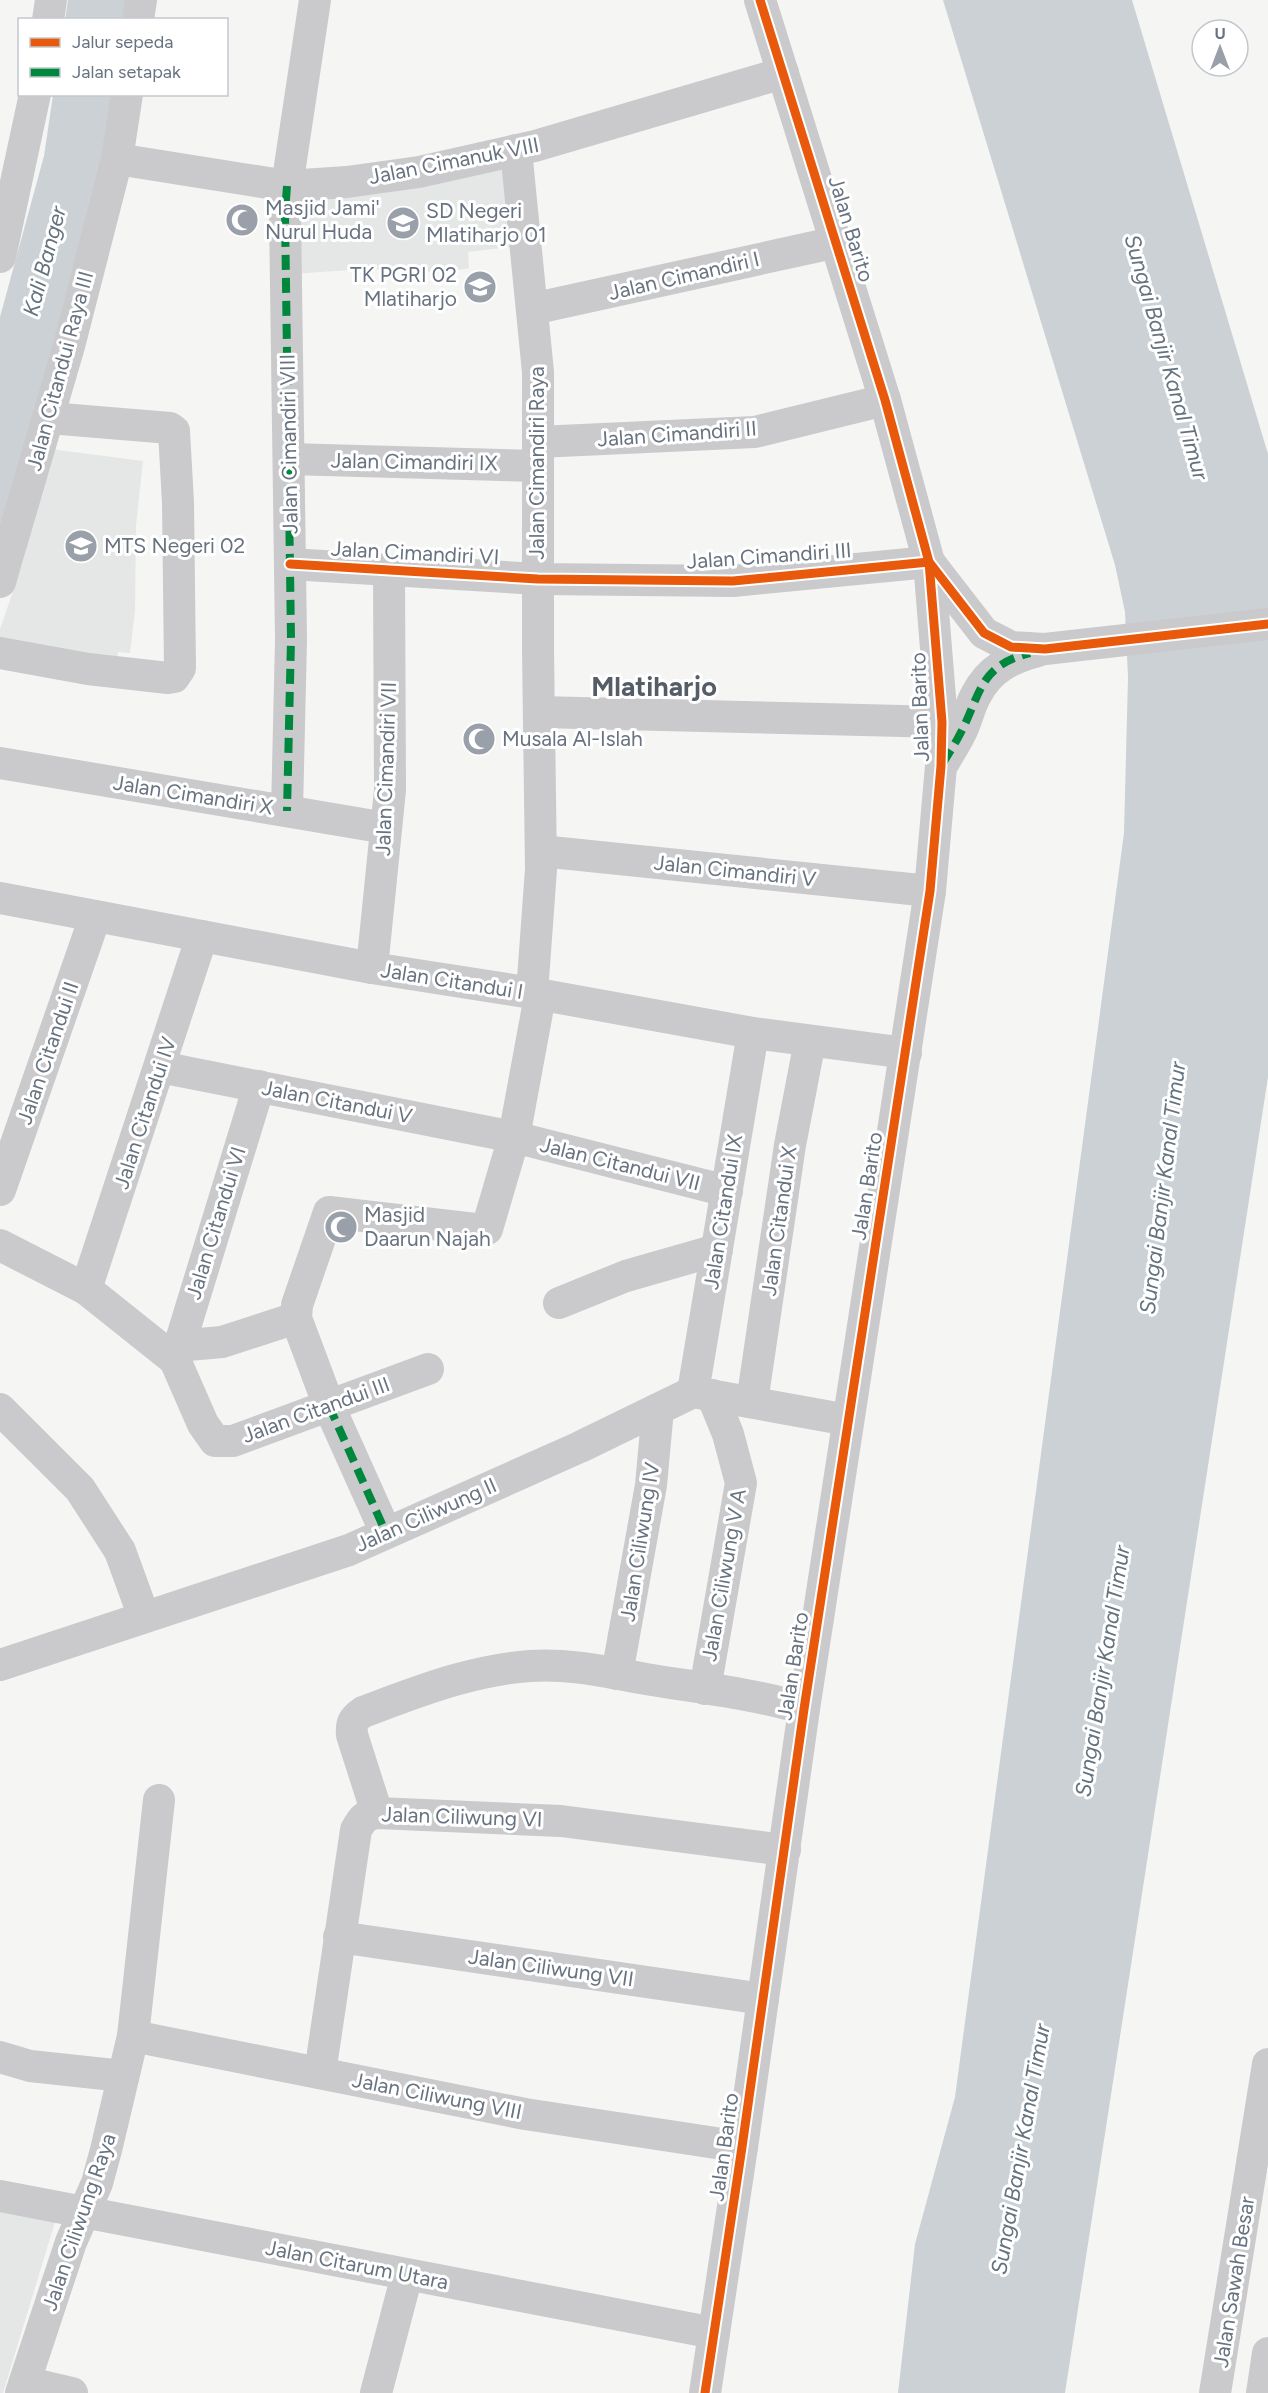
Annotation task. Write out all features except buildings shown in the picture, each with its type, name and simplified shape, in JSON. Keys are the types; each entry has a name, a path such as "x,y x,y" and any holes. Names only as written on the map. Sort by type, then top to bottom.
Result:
{"street":[{"path":"48,18 51,0"},
{"path":"138,18 141,0"},
{"name":"Jalan Cimandiri VIII","path":"288,811 291,640 285,213 315,0"},
{"name":"Jalan Barito","path":"705,2393 804,1709 930,891 941,766 942,722 929,562 885,400 760,0"},
{"name":"Jalan Cimanuk VIII","path":"117,159 287,186 347,182 419,172 516,150 783,73"},
{"path":"0,257 35,96"},
{"name":"Jalan Citandui Raya III","path":"0,582 49,418 117,159 127,96"},
{"name":"Jalan Cimandiri Raya","path":"296,1318 300,1297 329,1212 483,1230 489,1226 513,1137 536,995 541,850 538,372 516,150"},
{"name":"Jalan Cimandiri I","path":"532,309 837,242"},
{"name":"Jalan Cimandiri II","path":"538,454 755,432 885,400"},
{"path":"0,653 88,669 168,678 174,677 180,668 178,503 174,431 170,428 49,418"},
{"name":"Jalan Cimandiri IX","path":"289,459 538,454"},
{"path":"929,562 984,633 1011,647 1045,649"},
{"name":"Jalan Cimandiri III","path":"538,579 733,581 929,562"},
{"name":"Jalan Cimandiri VI","path":"290,564 538,579"},
{"name":"Jalan Cimandiri VII","path":"372,968 390,778 388,570"},
{"path":"941,766 961,734 984,681 996,669 1016,656 1045,649 1268,624"},
{"path":"539,712 942,722"},
{"name":"Jalan Cimandiri X","path":"0,763 386,828"},
{"name":"Jalan Cimandiri V","path":"541,850 930,891"},
{"name":"Jalan Citandui I","path":"0,898 372,968 753,1033 906,1053"},
{"name":"Jalan Citandui II","path":"0,1190 95,917"},
{"name":"Jalan Citandui IV","path":"86,1289 202,936"},
{"name":"Jalan Citandui IX","path":"702,1393 717,1250 753,1033"},
{"name":"Jalan Citandui X","path":"752,1402 790,1145 810,1041"},
{"name":"Jalan Citandui V","path":"160,1067 513,1137"},
{"name":"Jalan Citandui VI","path":"176,1353 259,1086"},
{"name":"Jalan Citandui VII","path":"513,1137 727,1191"},
{"name":"Jalan Citandui III","path":"0,1245 86,1289 176,1353 203,1424 215,1441 233,1441 428,1369"},
{"path":"559,1303 626,1276 717,1250"},
{"path":"176,1353 222,1342 296,1318 328,1406 386,1533"},
{"path":"702,1393 848,1420"},
{"name":"Jalan Ciliwung II","path":"0,1665 349,1550 580,1447 658,1409 702,1393"},
{"name":"Jalan Ciliwung V A","path":"702,1393 728,1434 741,1483 705,1689"},
{"path":"0,1409 80,1489 120,1551 144,1617"},
{"name":"Jalan Ciliwung IV","path":"617,1674 651,1485 658,1409"},
{"path":"377,1813 352,1735 351,1724 363,1712 437,1684 491,1671 556,1665 705,1689 804,1709"},
{"name":"Jalan Ciliwung Raya","path":"23,2387 71,2242 97,2183 123,2076 132,2036 159,1800"},
{"name":"Jalan Ciliwung VI","path":"320,2073 356,1830 361,1820 368,1815 377,1813 561,1821 784,1850"},
{"name":"Jalan Ciliwung VII","path":"339,1936 763,2000"},
{"name":"Jalan Ciliwung VIII","path":"132,2036 525,2114 742,2147"},
{"path":"0,2057 30,2066 123,2076"},
{"name":"Jalan Sawah Besar","path":"1215,2393 1263,2131 1268,2064"},
{"name":"Jalan Citarum Utara","path":"0,2196 714,2333"},
{"path":"376,2393 407,2275"},
{"path":"1262,2393 1268,2353"},
{"path":"23,2387 72,2393"}],"shaded area":[{"name":"SD Negeri Mlatiharjo 01","path":"507,160 519,246 468,252 469,268 445,273 366,269 292,274 290,194"},
{"name":"MTS Negeri 02","path":"51,449 143,461 136,526 135,610 130,653 118,652 116,668 0,646 0,629 22,565"},
{"path":"0,2208 55,2222 3,2393 0,2393"}],"water":[{"path":"68,0 130,0 127,18 65,18"},
{"name":"Sungai Banjir Kanal Timur","path":"943,0 1132,0 1268,454 1268,1077 1065,2393 898,2393 915,2244 955,2097 1124,833 1128,677 1125,612 1115,565"},
{"name":"Kali Banger","path":"53,96 117,96 107,166 0,551 0,317 44,156"}],"marked path":[{"path":"287,186 285,213 291,640 287,811"},
{"path":"943,763 960,734 983,684 1000,666 1030,653"},
{"path":"329,1406 386,1533"}],"cycle path":[{"path":"705,2393 804,1709 930,891 941,766 942,722 929,562 885,400 760,0"},
{"path":"290,564 538,579 733,581 929,562 984,633 1011,647 1045,649 1268,624"}],"place":[{"name":"Masjid Jami' Nurul Huda","path":"242,220"},
{"name":"SD Negeri Mlatiharjo 01","path":"403,223"},
{"name":"TK PGRI 02 Mlatiharjo","path":"480,287"},
{"name":"MTS Negeri 02","path":"81,546"},
{"name":"Musala Al-Islah","path":"479,739"},
{"name":"Masjid Daarun Najah","path":"341,1227"}],"district":[{"name":"Mlatiharjo","path":"654,687"}]}
